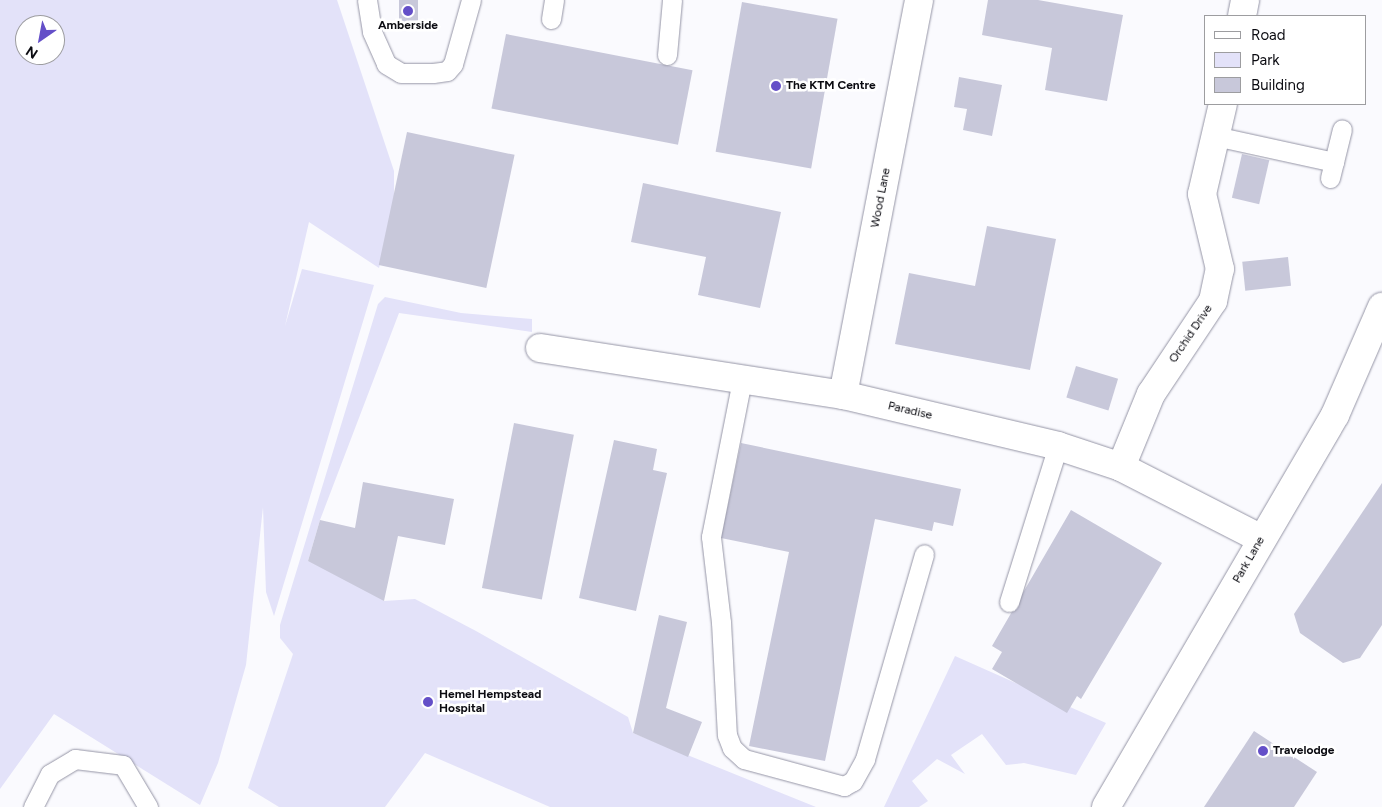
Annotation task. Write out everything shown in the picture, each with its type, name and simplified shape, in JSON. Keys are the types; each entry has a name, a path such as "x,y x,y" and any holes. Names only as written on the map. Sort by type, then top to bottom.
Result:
{"street":[{"name":"Wood Lane","path":"843,395 918,0"},
{"path":"1242,15 1246,0"},
{"name":"Orchid Drive","path":"1121,467 1151,394 1213,300 1220,269 1202,194 1223,105"},
{"name":"Park Lane","path":"1106,807 1334,415 1382,307"},
{"name":"Paradise","path":"540,348 843,395 1058,446 1121,467 1262,539"}],"lane":[{"path":"367,0 372,32 386,64 401,73 433,73 447,71 452,64 470,0"},
{"path":"551,19 554,0"},
{"path":"668,55 672,0"},
{"path":"1215,136 1332,170 1342,129"},
{"path":"742,380 711,537 721,622 727,735 732,748 744,759 844,786 853,781 866,760 924,554"},
{"path":"1009,602 1058,446"},
{"path":"33,807 50,774 75,759 123,765 148,807"}],"green space":[{"path":"0,0 337,0 394,171 394,212 379,268 309,222 285,326 302,269 374,285 274,616 266,592 263,507 246,665 218,763 200,805 54,714 0,789"},
{"name":"Hemel Hempstead Hospital","path":"385,297 461,313 532,319 532,332 399,313 320,520 308,561 358,570 384,601 415,599 476,631 628,717 633,733 816,807 550,807 425,753 385,807 279,807 248,788 293,654 280,638 280,625 378,304"},
{"path":"955,656 1106,723 1076,775 1024,763 1006,765 982,734 951,755 965,774 937,759 912,781 928,801 919,807 884,807"}],"building":[{"name":"Amberside","path":"399,0 418,0 418,22 399,22"},
{"path":"988,0 1038,0 1123,15 1107,101 1045,90 1052,48 982,35"},
{"name":"The KTM Centre","path":"742,2 838,19 811,169 716,152"},
{"path":"506,34 693,70 678,145 491,109"},
{"path":"959,77 1002,85 992,136 963,130 967,109 954,107"},
{"path":"407,132 515,155 486,288 379,265"},
{"path":"1242,154 1269,160 1259,204 1232,198"},
{"path":"643,183 781,212 760,308 698,295 706,257 631,242"},
{"path":"987,226 1056,239 1030,370 895,344 909,273 975,286"},
{"path":"1288,257 1291,286 1245,291 1242,262"},
{"path":"1076,366 1118,379 1108,410 1066,398"},
{"path":"514,423 574,435 542,600 482,588"},
{"path":"614,440 657,449 653,470 667,473 636,611 579,598"},
{"path":"741,443 961,489 953,526 934,522 932,531 875,519 825,761 749,746 789,552 721,538"},
{"path":"363,482 454,499 445,545 398,536 384,601 308,561 320,520 355,528"},
{"path":"1382,483 1382,625 1360,658 1343,663 1300,633 1294,614"},
{"path":"1071,510 1162,563 1081,699 1077,696 1067,713 992,669 1002,652 992,646"},
{"path":"659,615 687,622 666,708 702,722 688,757 633,733"},
{"name":"Travelodge","path":"1254,731 1317,772 1294,807 1204,807"}],"place":[{"name":"Amberside","path":"408,11"},
{"name":"The KTM Centre","path":"776,86"},
{"name":"Hemel Hempstead Hospital","path":"428,702"},
{"name":"Travelodge","path":"1263,751"}]}
